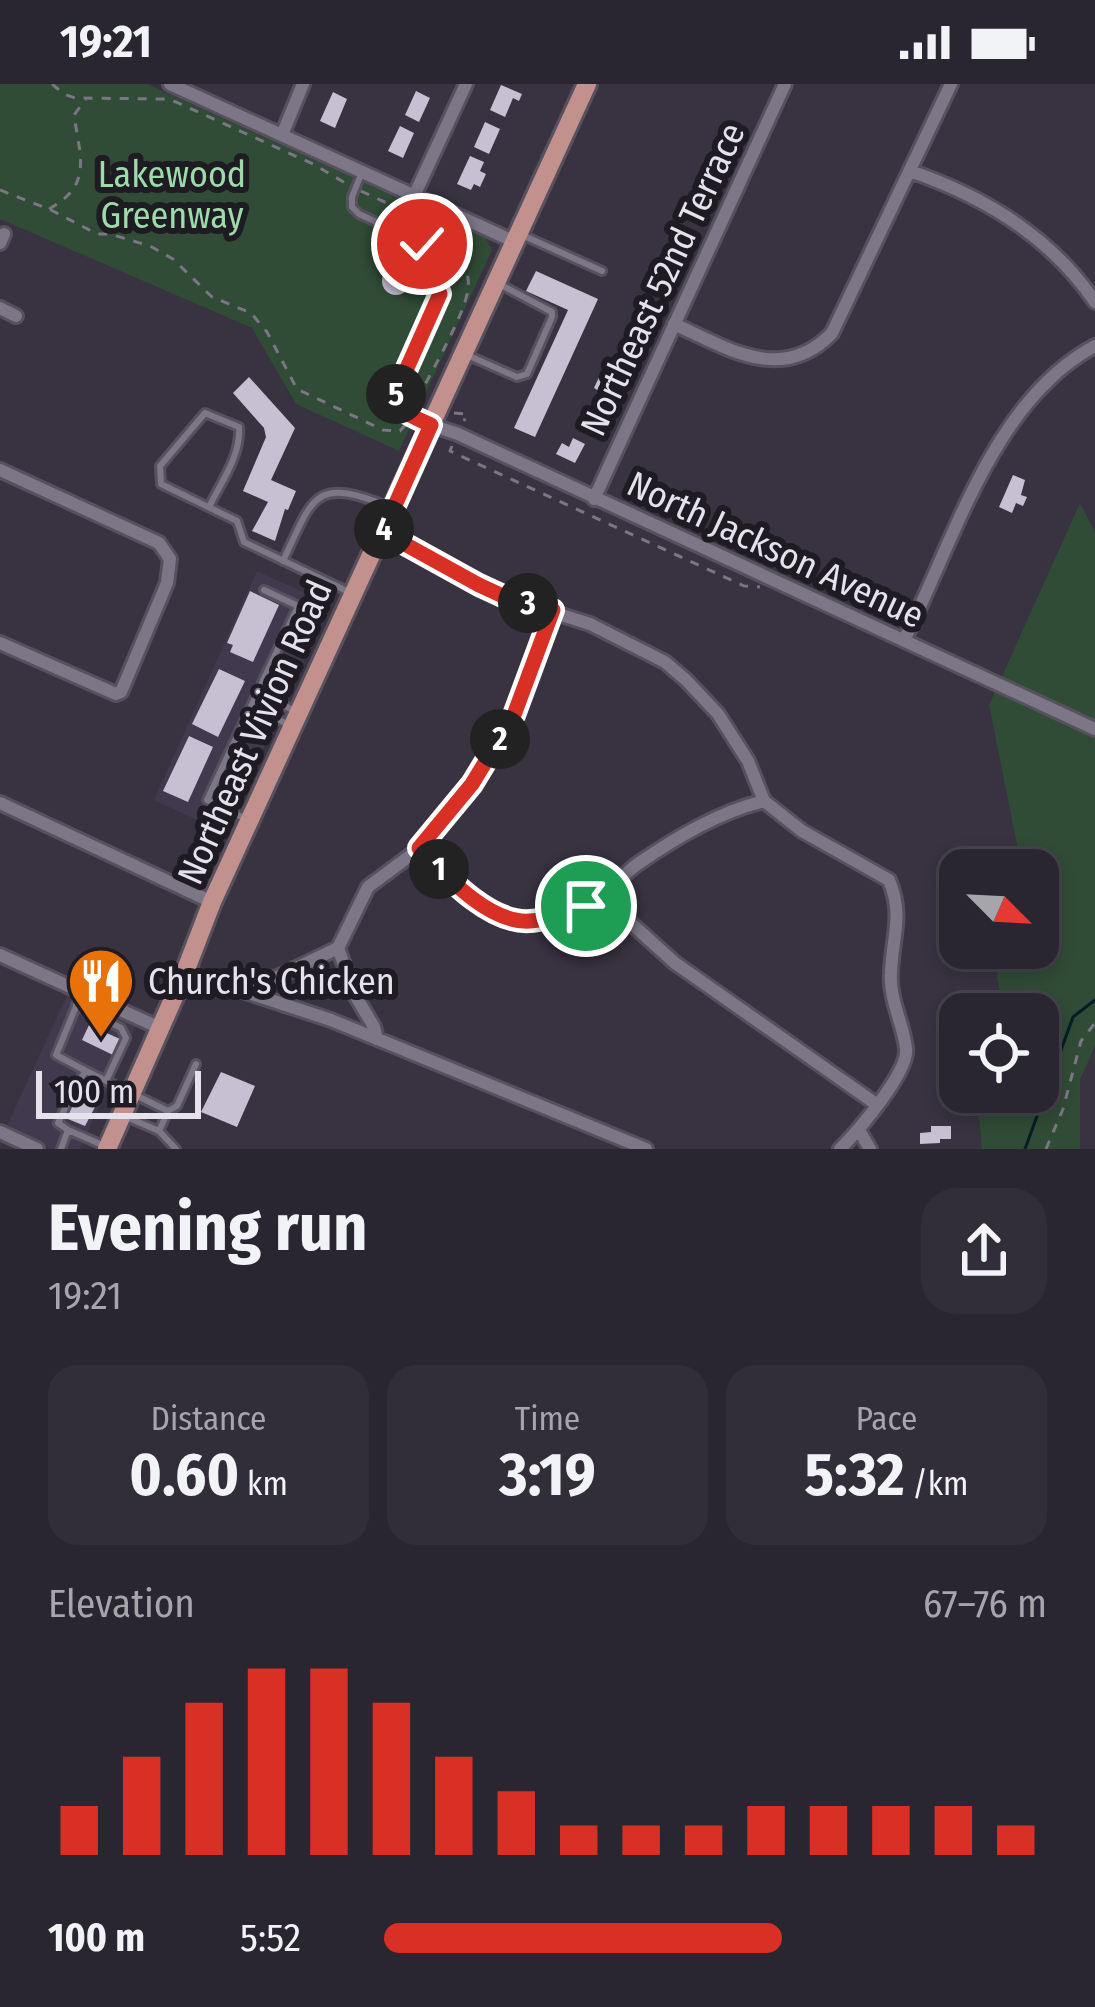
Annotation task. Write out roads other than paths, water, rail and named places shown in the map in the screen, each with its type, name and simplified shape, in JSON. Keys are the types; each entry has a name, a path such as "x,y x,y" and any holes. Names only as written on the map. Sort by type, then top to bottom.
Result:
{"main road":[{"name":"Northeast Vivion Road","path":"108,1148 212,902 587,84"}],"street":[{"path":"170,84 414,196 517,237"},
{"path":"282,135 303,84"},
{"path":"414,196 466,84"},
{"name":"Northeast 52nd Terrace","path":"594,499 785,84"},
{"path":"674,324 759,359 791,358 820,344 832,333 951,84"},
{"path":"910,171 981,201 1027,231 1068,266 1095,302"},
{"path":"0,308 16,316"},
{"path":"904,640 1001,439 1048,379 1095,346"},
{"name":"North Jackson Avenue","path":"431,425 1095,729"},
{"path":"0,470 160,544 170,559 167,583 119,700 0,643"},
{"path":"383,532 479,585 626,640 664,662 686,680 734,736 764,801 802,831 889,880 899,910 890,975 907,1058 860,1130 840,1149"},
{"path":"246,992 338,948 368,887 419,848 472,784 514,715 553,610"},
{"path":"419,848 463,891 493,911 529,921 586,906 639,862 731,809 764,801"},
{"path":"0,803 212,902"},
{"path":"602,897 675,963 876,1104"},
{"path":"338,948 377,1039"},
{"path":"0,955 79,999 160,1028"},
{"path":"185,972 331,1020 646,1149"},
{"path":"860,1130 870,1149"},
{"path":"0,1132 37,1149"}],"lane":[{"path":"362,172 352,207 422,244 440,294 395,395 396,403 431,425"},
{"path":"517,237 602,271"},
{"path":"464,353 521,377 536,355 552,312 496,282"},
{"path":"208,507 239,446 240,432 205,413 160,466 161,484 208,507 238,521 244,542 352,593"},
{"path":"284,561 308,509 320,495 358,494 394,509"},
{"path":"250,820 207,800 298,606 264,590"},
{"path":"257,693 295,719"},
{"path":"251,706 295,719"},
{"path":"106,1081 125,1038 121,1028 79,999 56,1054 86,1071 131,1094 168,1111"},
{"path":"159,1131 168,1111 177,1106 196,1064"},
{"path":"86,1071 58,1123 108,1148"},
{"path":"122,1115 159,1131 176,1149"},
{"path":"61,1149 68,1130"}],"waterway":[{"path":"1025,1149 1073,1017 1095,1000"}],"place":[{"name":"Church's Chicken","path":"101,1040"}],"park label":[{"name":"Lakewood Greenway","path":"172,194"}]}
